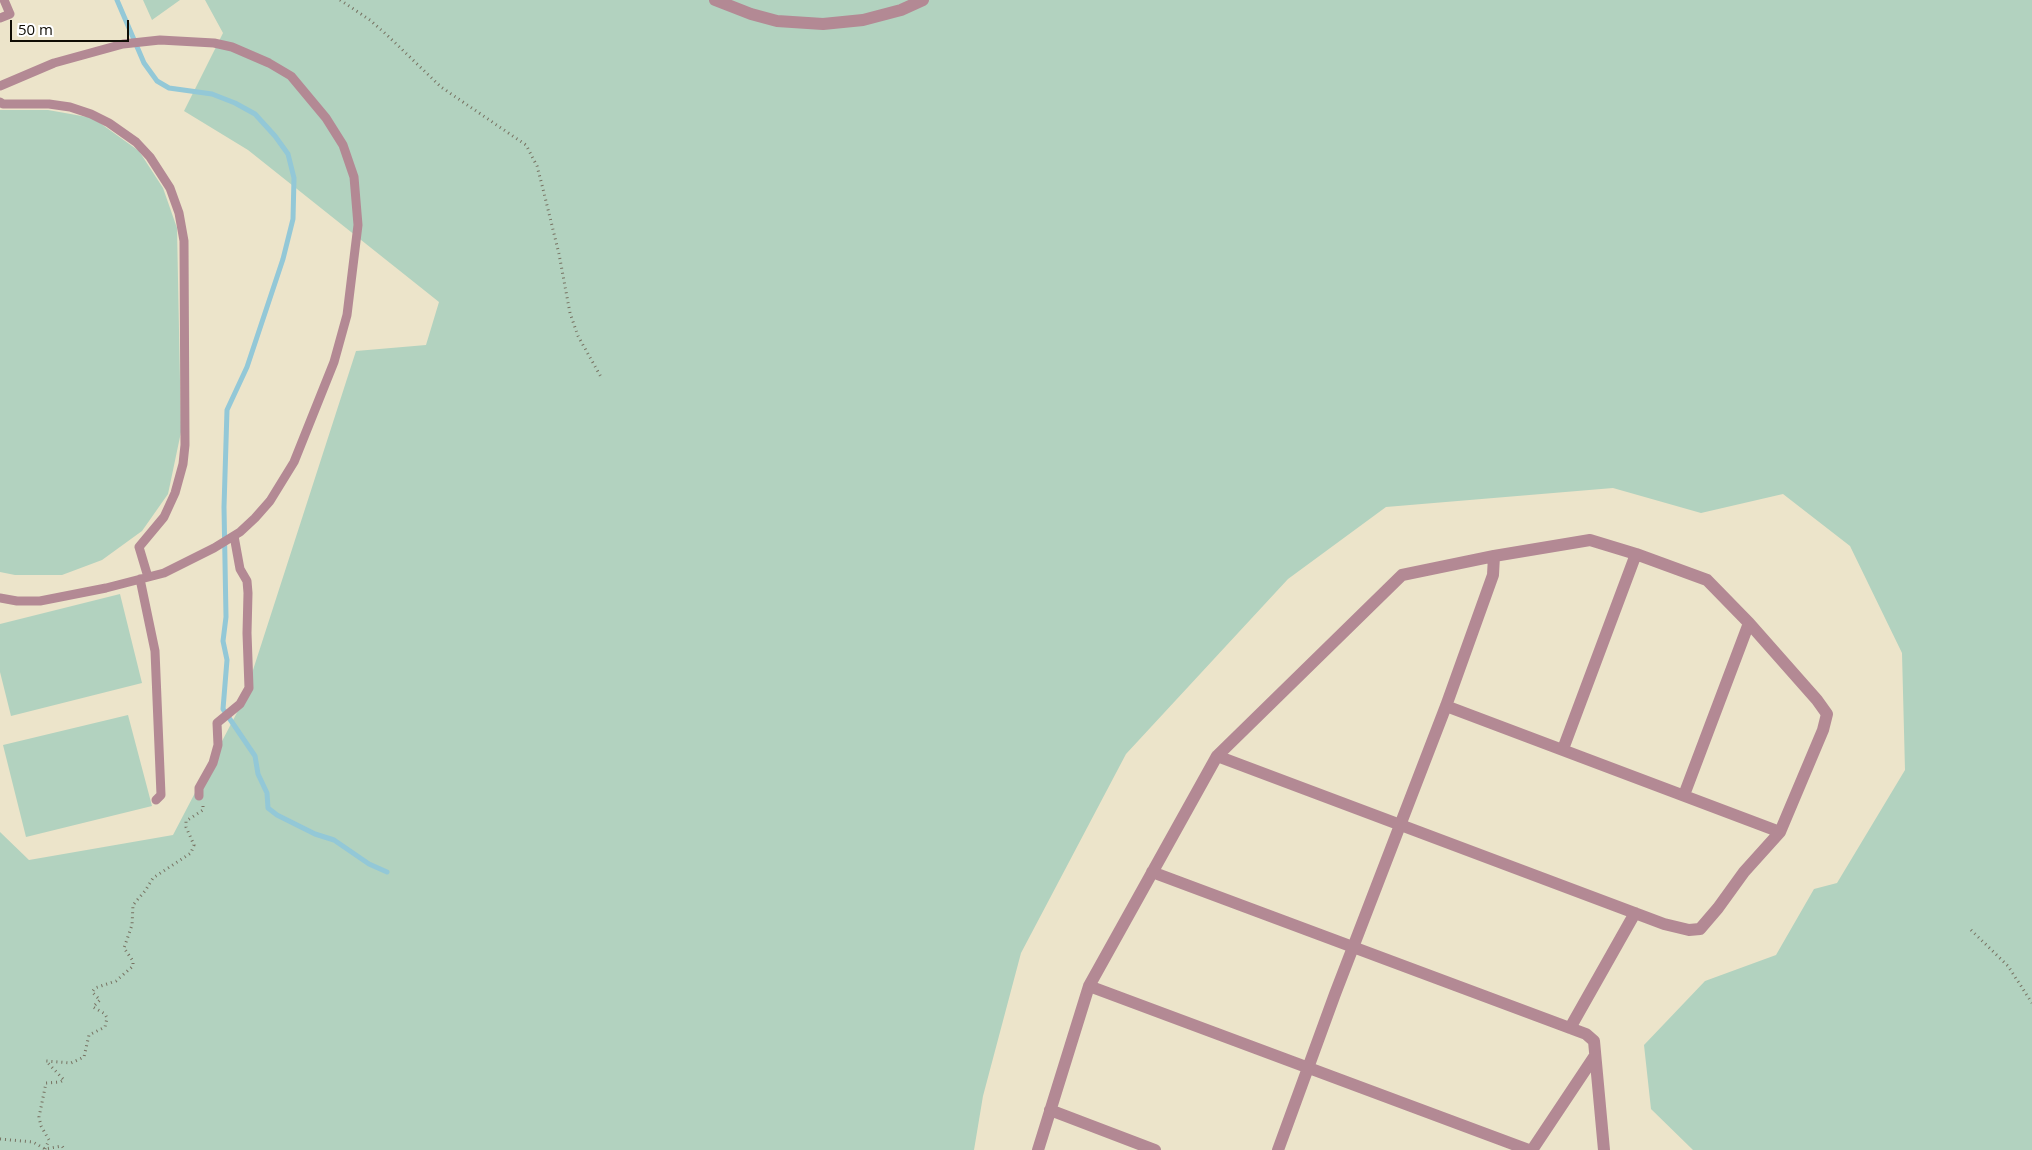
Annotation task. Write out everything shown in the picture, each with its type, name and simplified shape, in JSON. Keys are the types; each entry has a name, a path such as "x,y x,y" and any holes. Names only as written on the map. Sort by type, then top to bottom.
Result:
{"street":[{"path":"715,0 751,14 777,21 823,24 862,20 900,10 923,0"},
{"path":"1038,1150 1089,986 1217,756 1402,575 1494,556 1590,540 1636,554 1707,580 1749,623 1817,700 1827,714 1823,730 1780,832 1744,872 1700,929 1689,930 1635,913 1217,756"},
{"path":"1563,749 1636,554"},
{"path":"1278,1150 1334,994 1354,948 1446,706 1493,576 1494,556"},
{"path":"1684,795 1749,623"},
{"path":"1446,706 1780,832"},
{"path":"1152,872 1586,1034 1594,1041 1604,1150"},
{"path":"1570,1028 1635,913"},
{"path":"1089,986 1531,1150 1594,1056"},
{"path":"1050,1110 1155,1150"}],"lane":[{"path":"0,18 10,14 4,0"},
{"path":"0,86 54,63 123,44 160,40 214,43 240,50 269,63 291,76 326,118 343,145 354,177 358,225 347,315 334,362 294,462 270,501 248,525 234,536 206,552 164,572 144,578 106,588 40,601 17,601 0,598"},
{"path":"0,102 3,104 49,104 70,107 109,123 136,142 150,156 170,188 179,213 184,240 185,445 183,464 175,493 164,516 139,547 155,651 162,795 156,800"},
{"path":"200,796 199,788 213,763 218,745 217,723 240,704 249,688 247,581 240,569 234,536"}],"path":[{"path":"340,0 370,20 441,87 526,145 537,166 542,184 559,254 570,313 578,336 601,377"},
{"path":"45,1149 49,1140 40,1126 39,1117 46,1083 64,1080 46,1061 70,1063 84,1056 89,1035 105,1027 106,1014 93,1007 100,1000 92,992 95,988 116,981 133,966 133,961 124,948 132,925 133,905 153,878 191,853 194,845 186,827 186,821 203,810 200,796"},
{"path":"1972,930 2008,966 2032,1003"},
{"path":"0,1139 33,1142 45,1149 62,1146 65,1150"}],"green space":[{"path":"143,0 180,0 152,20"},
{"path":"205,0 2032,0 2032,1150 1693,1150 1651,1109 1644,1045 1705,981 1776,955 1814,889 1837,883 1905,770 1902,653 1850,546 1783,494 1701,513 1613,488 1386,507 1288,579 1126,754 1021,953 983,1096 974,1150 0,1150 0,832 29,860 173,835 243,701 356,351 426,345 439,302 248,150 184,111 223,33"},
{"path":"0,110 48,110 93,118 139,151 163,188 177,228 181,432 168,494 142,531 102,560 62,575 15,575 0,572"},
{"path":"120,594 142,683 11,716 0,672 0,624"},
{"path":"128,715 152,806 26,837 3,745"}],"waterway":[{"path":"117,0 144,63 157,81 169,88 212,94 235,103 255,114 288,154 294,178 293,219 283,259 247,367 227,410 224,507 226,617 223,641 227,660 223,709 255,756 258,774 267,793 268,808 277,815 315,834 334,840 369,864 387,872"}]}
